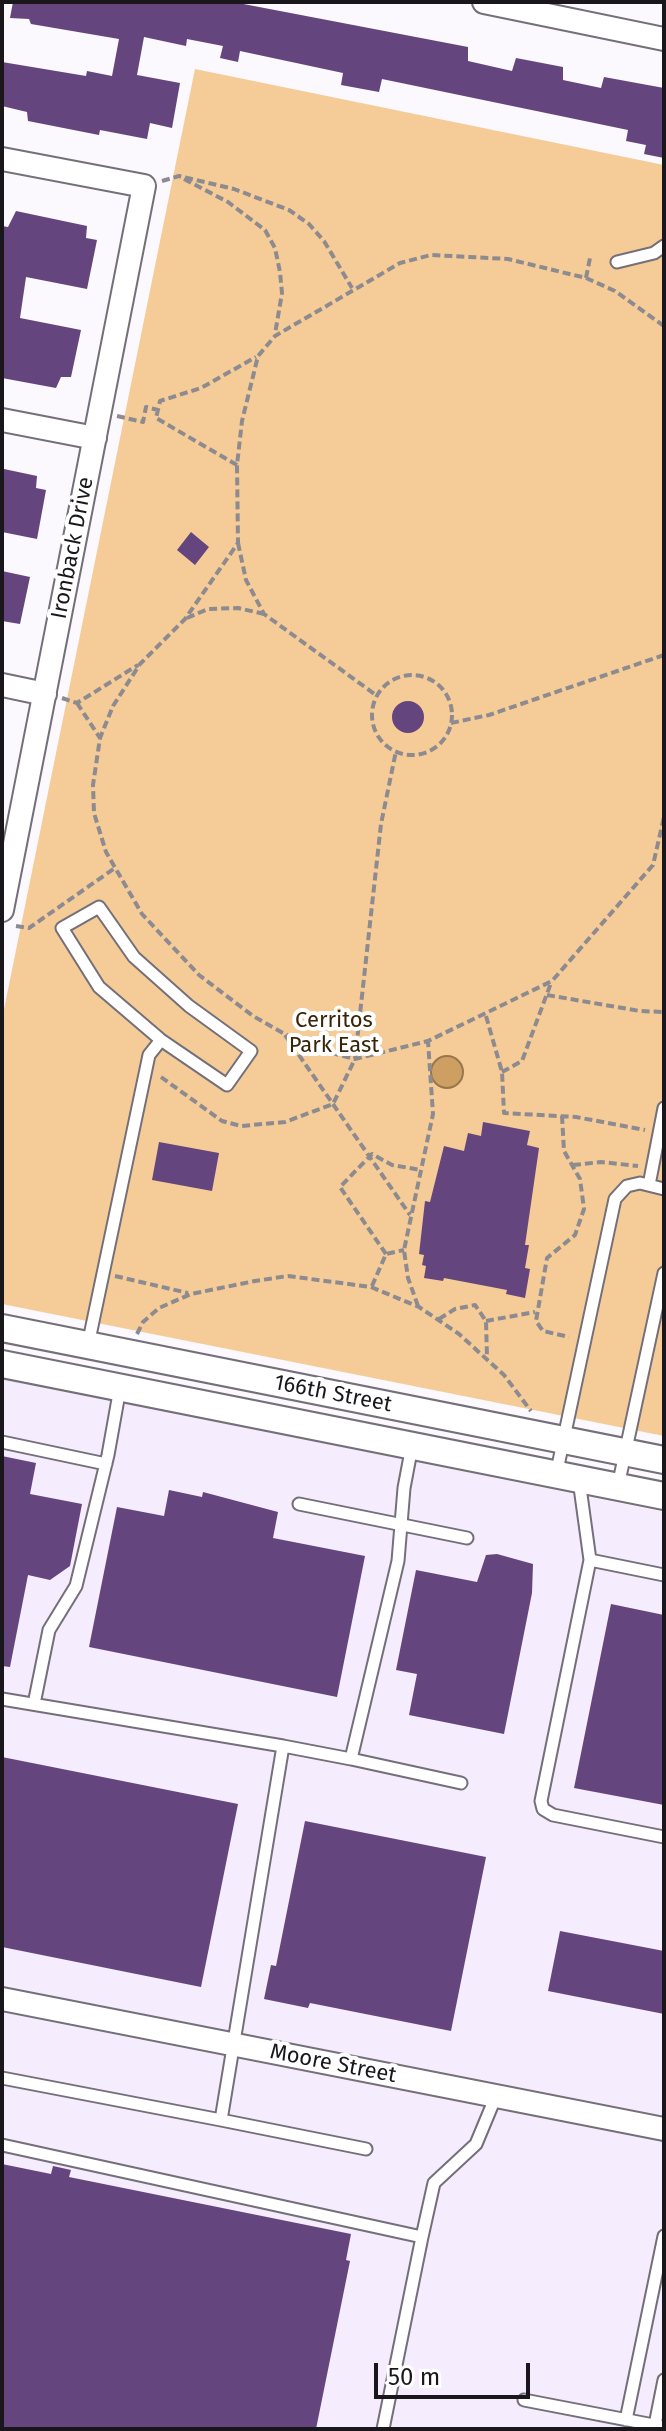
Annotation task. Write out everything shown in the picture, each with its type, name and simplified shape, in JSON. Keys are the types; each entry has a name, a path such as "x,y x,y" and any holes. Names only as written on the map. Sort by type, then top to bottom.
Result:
{"street":[{"path":"484,2 664,39"},
{"path":"2,159 144,186"},
{"name":"Ironback Drive","path":"2,910 144,186"},
{"path":"2,420 95,438"},
{"path":"2,685 45,694"},
{"name":"166th Street","path":"2,1328 664,1460"},
{"path":"81,1380 88,1345"},
{"name":"166th Street","path":"2,1364 664,1496"},
{"name":"Moore Street","path":"2,1999 664,2129"}],"lane":[{"path":"617,262 654,253 664,246"},
{"path":"99,907 134,957 189,1006 251,1051 227,1085 161,1040 99,987 62,928 99,907"},
{"path":"88,1345 146,1067 161,1040"},
{"path":"649,1185 664,1108"},
{"path":"664,1189 649,1185 627,1186 615,1199 583,1340 563,1440 567,1477 590,1560 541,1801 543,1809 553,1815 664,1837"},
{"path":"618,1487 664,1273"},
{"path":"34,1704 49,1630 76,1586 106,1464 120,1388"},
{"path":"2,1442 106,1464"},
{"path":"351,1759 398,1561 412,1446"},
{"path":"299,1504 401,1522 467,1538"},
{"path":"590,1560 664,1575"},
{"path":"2,1699 283,1746 461,1783"},
{"path":"221,2120 283,1746"},
{"path":"2,2078 366,2149"},
{"path":"383,2429 434,2183 476,2144 496,2096"},
{"path":"2,2145 422,2237"},
{"path":"626,2420 664,2236"},
{"path":"524,2400 659,2426 664,2380"}],"path":[{"path":"144,186 179,176 234,189 289,210 324,241 352,288"},
{"path":"179,176 228,202 265,230 275,248 282,293 275,336"},
{"path":"237,465 156,418 160,401 201,388 258,356 275,336 352,288 400,263 431,255 508,259 586,278 615,291 664,326"},
{"path":"586,278 590,258"},
{"path":"258,356 242,421 237,465 238,543 246,580 264,614"},
{"path":"100,412 143,422 146,407 158,410"},
{"path":"238,543 185,619 140,664 113,706 100,738 95,765 94,813 106,852 142,914 199,975 253,1016 320,1050 355,1059 428,1041 486,1016 552,981 653,865 664,817"},
{"path":"185,619 208,609 238,608 264,614 376,695"},
{"path":"451,723 489,715 664,655"},
{"path":"77,703 140,664"},
{"path":"404,675 420,675 434,681 445,692 451,707 451,723 445,737 434,748 419,754 396,751 378,737 372,722 376,695 389,681 404,675"},
{"path":"45,694 77,703 100,738"},
{"path":"146,1067 222,1121 241,1126 285,1122 333,1104 355,1059 381,824 396,751"},
{"path":"29,928 115,868"},
{"path":"502,1072 522,1061 552,981"},
{"path":"547,995 640,1011 664,1012"},
{"path":"486,1016 502,1072 504,1113 562,1116 659,1133"},
{"path":"283,1033 411,1216"},
{"path":"419,1307 408,1278 404,1250 433,1114 428,1041"},
{"path":"562,1116 564,1151 573,1165 584,1195 582,1223 575,1235 547,1258 536,1321 543,1331 583,1340"},
{"path":"386,1254 340,1187 372,1154 392,1165 421,1170"},
{"path":"573,1165 601,1162 653,1168"},
{"path":"386,1254 404,1250"},
{"path":"371,1287 386,1254"},
{"path":"103,1273 191,1294"},
{"path":"134,1339 143,1322 159,1308 191,1294 288,1276 371,1287 419,1307 438,1320 487,1360 526,1401 534,1417"},
{"path":"438,1320 466,1305 475,1305 486,1321 487,1360"},
{"path":"486,1321 536,1312"}],"shaded area":[{"path":"447,1056 458,1061 463,1072 458,1083 447,1088 436,1083 431,1072 436,1061"},
{"path":"2,1378 664,1512 664,2429 2,2429"}],"green space":[{"name":"Cerritos Park East","path":"195,69 664,165 664,1436 2,1304 2,1019"}],"building":[{"path":"13,2 233,2 468,47 468,61 512,71 516,58 563,67 563,80 601,88 604,77 664,88 664,158 644,154 646,145 626,141 628,130 382,79 379,92 341,85 343,73 240,51 238,62 220,58 223,46 187,39 186,46 144,37 137,75 180,83 172,128 150,123 147,139 100,130 99,135 28,121 27,112 2,106 2,62 86,76 87,71 112,76 119,39 31,24 29,19 10,18"},
{"path":"16,211 87,226 86,238 97,240 87,289 26,277 20,318 81,330 71,377 61,377 56,388 2,378 2,226 8,227"},
{"path":"4,469 37,476 36,488 46,490 37,539 2,532"},
{"path":"191,532 209,547 195,565 177,550"},
{"path":"2,571 30,577 20,624 2,621"},
{"path":"408,701 419,706 424,717 419,728 408,733 397,728 392,717 397,706"},
{"path":"483,1122 530,1131 527,1145 539,1148 525,1245 529,1245 525,1268 530,1269 525,1298 506,1294 507,1290 444,1278 443,1281 424,1278 424,1255 419,1254 425,1201 430,1202 444,1146 464,1151 468,1133 481,1136"},
{"path":"159,1142 219,1153 212,1191 152,1180"},
{"path":"2,1456 36,1463 30,1494 82,1504 70,1566 50,1580 28,1575 10,1667 2,1666"},
{"path":"169,1490 202,1497 203,1492 278,1512 273,1538 365,1556 337,1697 89,1647 117,1507 164,1516"},
{"path":"497,1554 533,1564 532,1593 504,1734 409,1715 417,1674 396,1670 416,1570 477,1582 486,1555"},
{"path":"611,1604 664,1615 664,1805 574,1788"},
{"path":"2,1757 238,1804 201,1987 2,1947"},
{"path":"305,1821 486,1857 451,2031 310,2003 308,2008 264,1999 271,1965 276,1966"},
{"path":"560,1931 664,1951 664,2014 548,1991"},
{"path":"2,2164 51,2174 53,2166 71,2170 69,2177 351,2234 346,2260 350,2261 316,2429 2,2429"}]}
